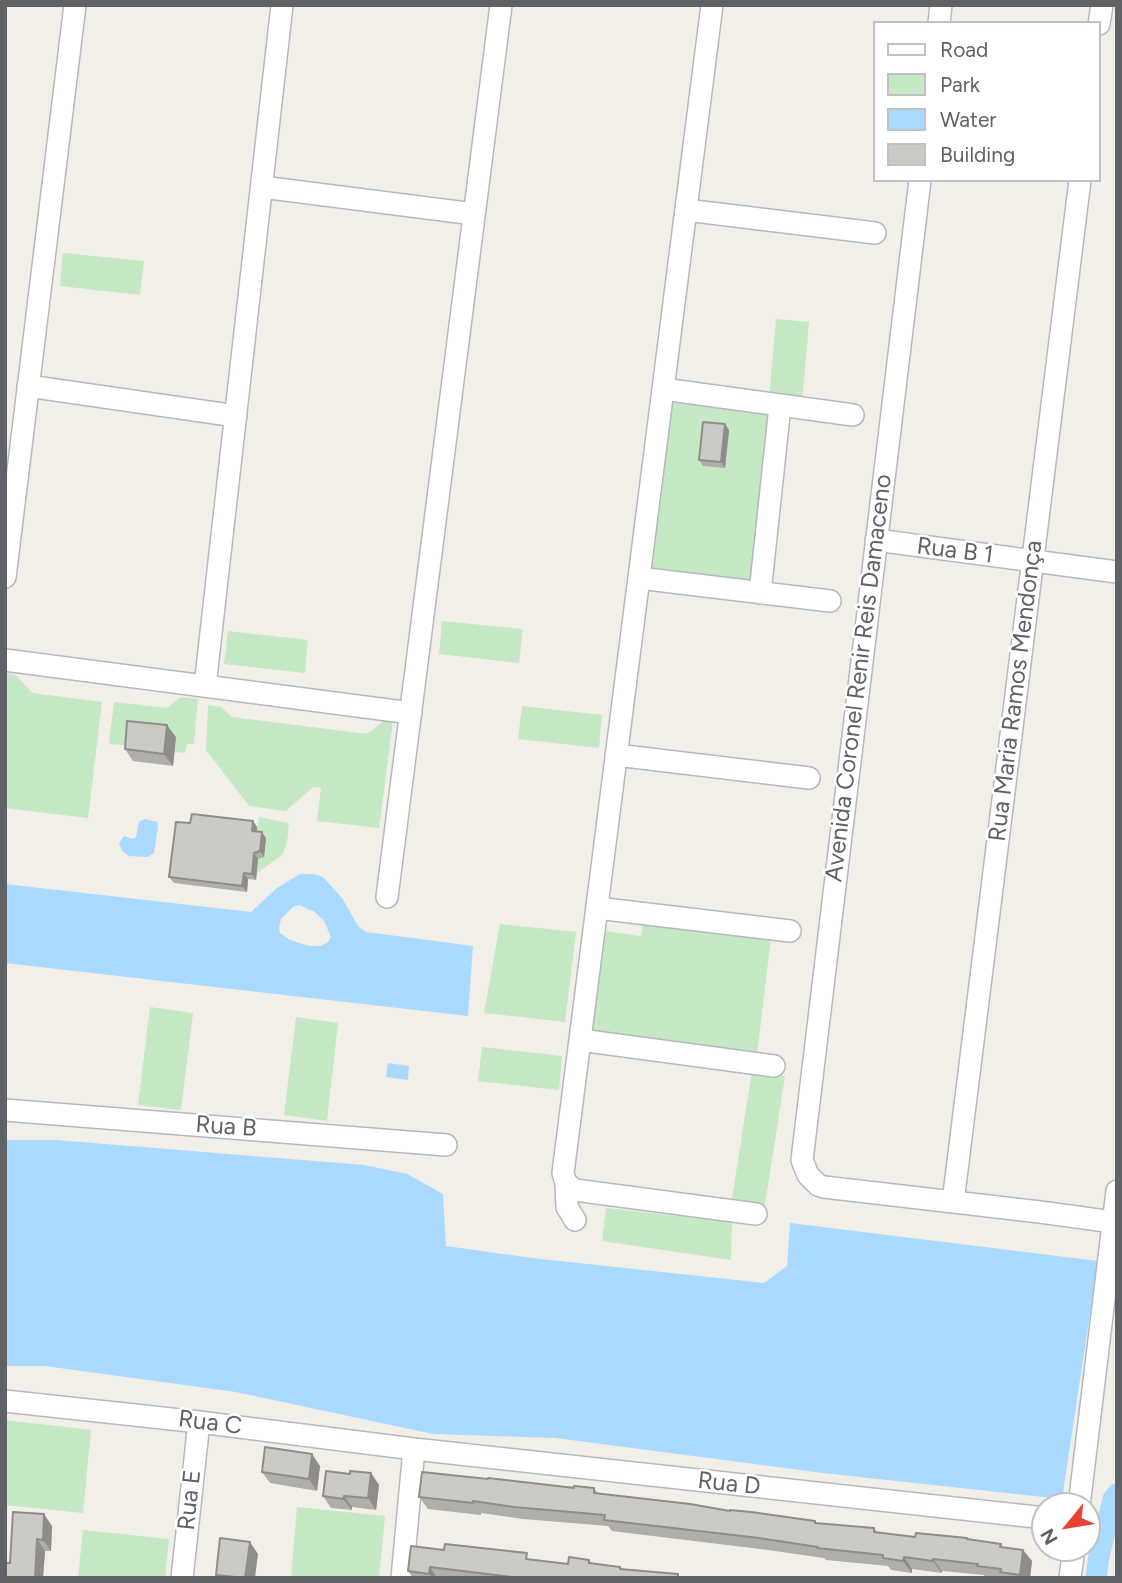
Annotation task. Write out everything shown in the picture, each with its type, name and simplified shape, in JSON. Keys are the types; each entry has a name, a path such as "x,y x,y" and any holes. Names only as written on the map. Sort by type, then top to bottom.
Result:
{"street":[{"path":"5,577 75,5"},
{"path":"205,686 282,5"},
{"path":"387,897 501,5"},
{"path":"575,1220 566,1207 566,1183 563,1173 712,5"},
{"name":"Avenida Coronel Renir Reis Damaceno","path":"920,182 802,1151 804,1168 818,1185 953,1202"},
{"name":"Rua Maria Ramos Mendonça","path":"953,1202 1080,182"},
{"path":"262,187 474,214"},
{"path":"686,210 875,233"},
{"path":"28,386 236,416"},
{"path":"663,389 853,415"},
{"path":"760,593 780,405"},
{"name":"Rua B 1","path":"876,540 1117,572"},
{"path":"639,578 830,601"},
{"path":"5,660 411,713"},
{"path":"616,755 809,778"},
{"path":"597,908 790,931"},
{"path":"580,1040 774,1066"},
{"name":"Rua B","path":"5,1110 446,1144"},
{"path":"566,1183 575,1190 585,1192 756,1214"},
{"path":"1081,1492 1117,1191"},
{"path":"953,1202 1113,1222"},
{"name":"Rua C","path":"5,1401 414,1449"},
{"name":"Rua E","path":"182,1578 199,1422"},
{"path":"402,1578 414,1449"},
{"name":"Rua D","path":"414,1449 1031,1516"}],"green space":[{"path":"63,253 144,261 140,295 60,286"},
{"path":"776,319 809,322 802,403 769,399"},
{"path":"671,399 771,412 751,583 651,570"},
{"path":"442,621 523,629 519,663 439,654"},
{"path":"228,631 308,640 305,673 224,664"},
{"path":"7,673 16,675 32,693 102,702 88,818 5,808"},
{"path":"181,697 198,699 194,744 187,744 185,753 174,752 176,738 134,746 109,744 114,702 167,708"},
{"path":"208,705 221,707 232,717 367,734 385,720 393,721 379,828 317,821 321,788 313,787 286,811 249,806 206,750"},
{"path":"522,706 602,715 599,748 518,739"},
{"path":"259,817 289,823 283,854 256,874 258,859 264,856 256,836"},
{"path":"643,921 771,937 757,1055 592,1034 604,931 641,936"},
{"path":"500,924 576,932 565,1022 484,1013"},
{"path":"150,1007 193,1013 181,1110 138,1105"},
{"path":"296,1017 338,1023 327,1121 284,1115"},
{"path":"482,1047 562,1056 559,1090 478,1081"},
{"path":"752,1071 785,1076 764,1211 731,1205"},
{"path":"606,1208 732,1222 731,1260 602,1241"},
{"path":"5,1420 91,1430 83,1513 5,1505"},
{"path":"297,1507 385,1516 379,1578 291,1578"},
{"path":"83,1530 169,1539 165,1578 78,1578"}],"water":[{"path":"145,819 157,822 154,853 148,857 129,856 119,844 124,836 133,839 136,837 139,822"},
{"path":"300,874 313,874 323,877 342,898 358,926 366,932 473,946 468,1016 5,963 5,884 251,912 277,888","holes":["299,905 315,912 324,921 331,937 328,942 321,946 309,946 290,940 280,933 281,919 293,907"]},
{"path":"388,1063 409,1066 408,1080 386,1077"},
{"path":"5,1140 56,1140 364,1165 407,1174 443,1194 446,1246 532,1258 764,1283 787,1266 790,1223 1098,1261 1063,1492 1031,1492 1031,1496 823,1473 556,1438 433,1434 236,1392 45,1366 5,1366"}],"building":[{"path":"703,422 725,424 721,462 699,460"},
{"path":"127,721 167,725 164,754 125,749"},
{"path":"192,814 253,821 252,831 262,832 260,851 254,853 252,874 244,873 242,886 169,877 176,822 190,823"},
{"path":"265,1447 312,1454 309,1479 262,1472"},
{"path":"326,1471 371,1473 368,1498 344,1496 343,1499 323,1496"},
{"path":"422,1472 594,1488 594,1493 751,1512 815,1523 874,1528 874,1532 915,1537 916,1533 967,1538 1023,1550 1020,1575 977,1566 978,1564 904,1557 903,1561 883,1558 883,1555 604,1520 605,1515 419,1497"},
{"path":"13,1512 44,1514 43,1540 37,1539 35,1578 5,1578 5,1563 10,1563"},
{"path":"220,1538 250,1542 245,1578 216,1575"},
{"path":"445,1544 527,1553 526,1559 568,1564 569,1557 620,1569 678,1574 678,1577 684,1578 520,1578 430,1567 429,1574 408,1571 411,1546 444,1550"}],"waterway":[{"path":"1096,1578 1113,1499 1117,1494"}]}
